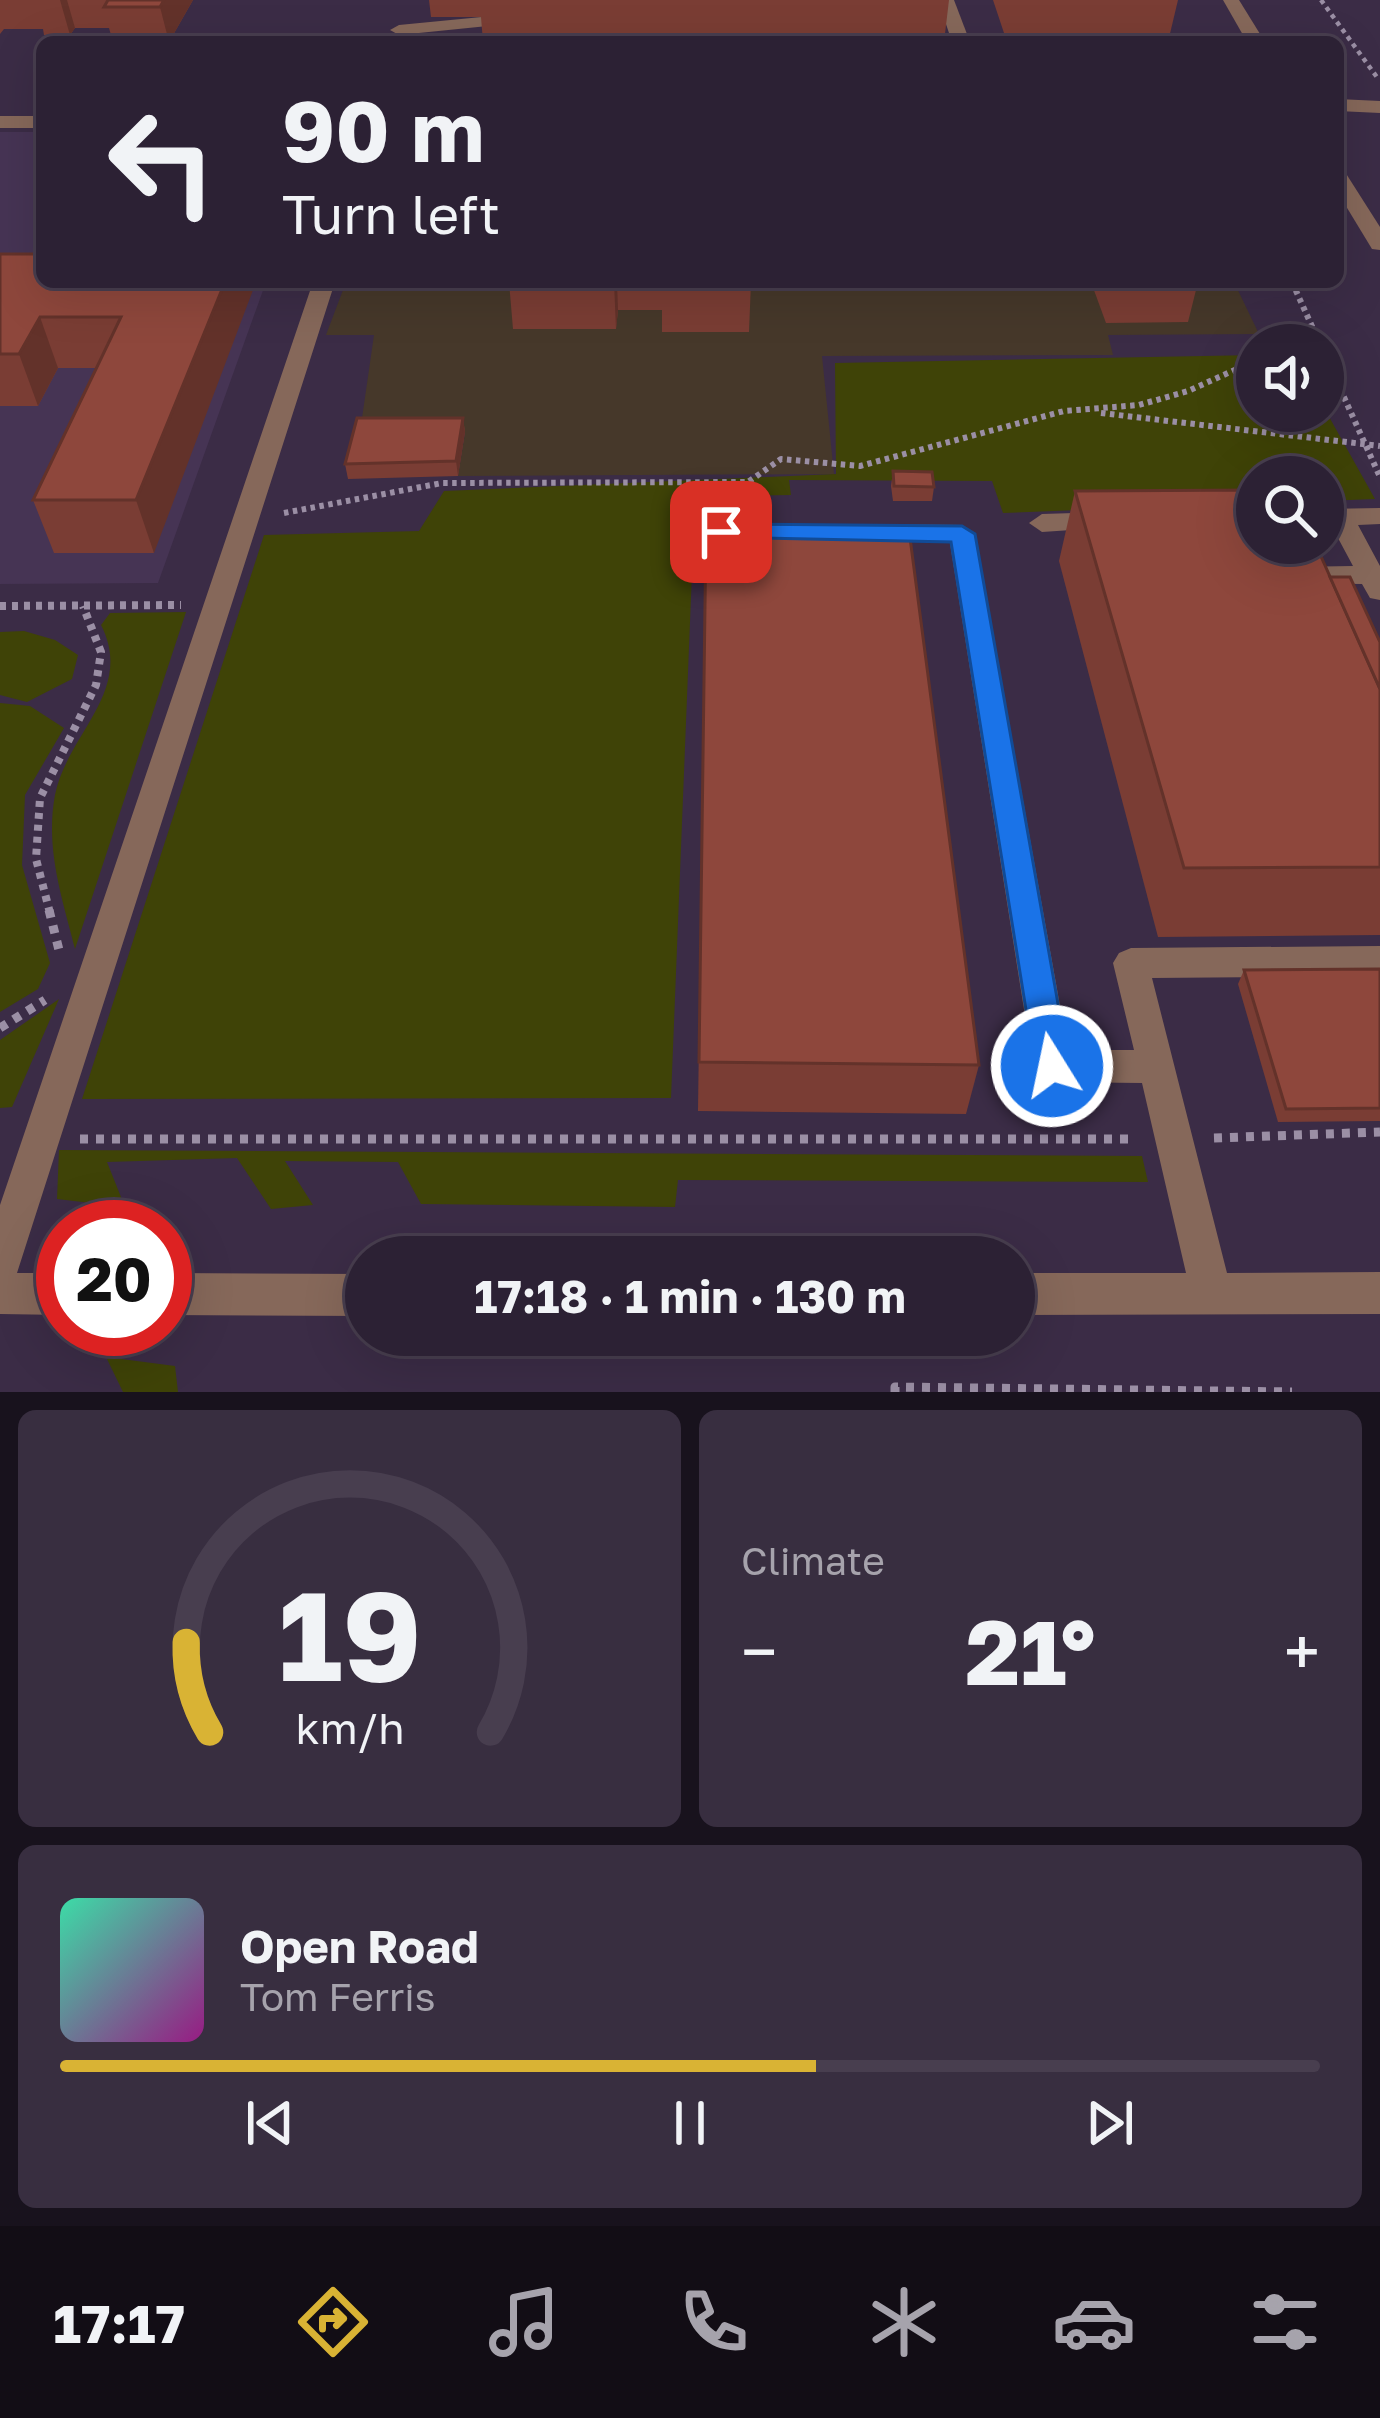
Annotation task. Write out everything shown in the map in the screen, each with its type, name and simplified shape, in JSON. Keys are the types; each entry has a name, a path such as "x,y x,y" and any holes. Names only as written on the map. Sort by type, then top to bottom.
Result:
{"street":[{"path":"946,0 950,29"},
{"path":"1231,0 1252,36"},
{"path":"398,29 546,18"},
{"path":"1344,105 1380,107"},
{"path":"0,122 36,122"},
{"path":"1344,186 1380,244"},
{"path":"0,1265 322,288"},
{"path":"1344,517 1380,516"},
{"path":"1042,523 1137,521"},
{"path":"831,533 962,534 1052,1066 1157,1067"},
{"path":"1344,534 1378,581"},
{"path":"1272,576 1378,581"},
{"path":"1212,1294 1131,963 1380,962"},
{"path":"0,1293 36,1294"},
{"path":"1035,1294 1380,1293"},
{"path":"192,1294 345,1295"}],"path":[{"path":"1321,0 1380,81"},
{"path":"1295,288 1314,324"},
{"path":"1096,413 1202,389 1236,371"},
{"path":"1344,395 1380,477"},
{"path":"246,520 442,482 748,482 781,459 860,466 1064,411 1380,446"},
{"path":"0,606 219,604"},
{"path":"64,971 36,859 40,798 97,685 101,652 83,606"},
{"path":"0,1028 49,997 57,984"},
{"path":"45,1139 1175,1139 1380,1132"},
{"path":"895,1392 895,1387 1292,1392"}],"shaded area":[{"path":"0,132 36,132 36,288 264,288 158,583 0,584"},
{"path":"344,288 1237,288 1254,324 1236,324 1236,334 1108,335 1113,355 822,356 834,474 458,476 465,433 360,432 374,335 326,335"},
{"path":"1236,355 1236,432 1338,432 1375,499 1344,500 1344,456 1236,456 1236,504 1003,513 992,481 789,480 791,495 695,497 671,1098 82,1099 264,535 419,531 444,491 836,474 835,363"},
{"path":"186,612 75,949 56,873 52,815 62,773 105,692 109,649 101,625 110,613"},
{"path":"24,631 55,640 78,655 72,679 27,702 0,695 0,632"},
{"path":"0,703 30,706 64,728 25,795 22,865 50,963 38,989 0,1012"},
{"path":"59,999 12,1107 0,1108 0,1040"},
{"path":"59,1150 1142,1156 1148,1182 678,1180 675,1207 421,1204 398,1162 285,1161 313,1205 271,1209 237,1158 107,1162 122,1200 57,1199"},
{"path":"106,1357 175,1366 178,1392 123,1392"}],"building":[{"path":"108,0 164,0 160,7 104,7"},
{"path":"0,254 36,254 36,288 223,288 136,500 33,500 121,317 40,317 19,354 0,354"},
{"path":"357,418 463,418 456,461 345,464"},
{"path":"893,471 932,472 934,487 894,486"},
{"path":"1236,490 1236,564 1324,564 1380,689 1380,867 1184,868 1075,491"},
{"path":"706,528 909,530 979,1065 699,1062"},
{"path":"1330,577 1350,577 1380,642 1380,689"},
{"path":"1380,969 1380,1108 1286,1109 1244,970"}],"route":[{"path":"721,532 962,534 1052,1066"}]}
